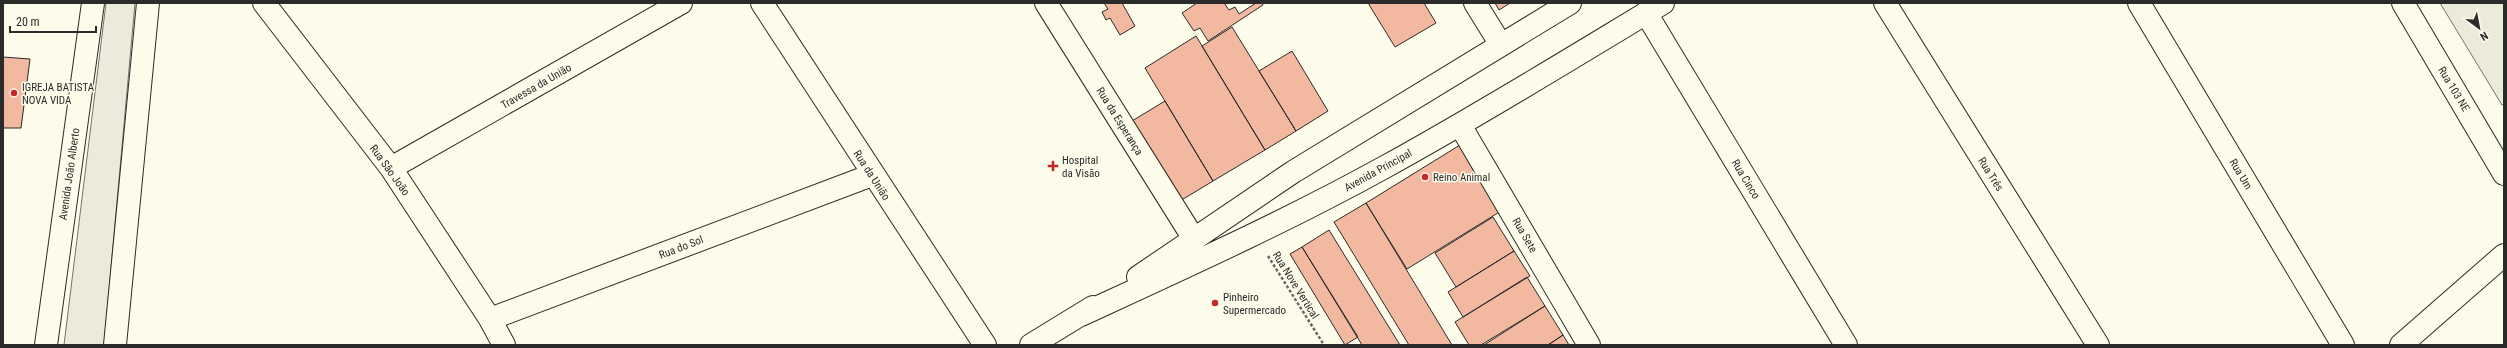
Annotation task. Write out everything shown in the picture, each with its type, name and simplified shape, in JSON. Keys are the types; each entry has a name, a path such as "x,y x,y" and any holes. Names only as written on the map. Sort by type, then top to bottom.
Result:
{"street":[{"name":"Avenida João Alberto","path":"46,345 93,3"},
{"path":"115,345 148,3"},
{"name":"Rua São João","path":"264,3 391,168 490,319 504,345"},
{"name":"Travessa da União","path":"391,168 682,3"},
{"name":"Rua da União","path":"762,3 872,175 985,345"},
{"name":"Rua da Esperança","path":"1046,3 1194,239"},
{"path":"1475,3 1501,45"},
{"name":"Avenida Principal","path":"1031,345 1082,315 1292,172 1570,3"},
{"name":"Rua Três","path":"1885,3 2098,345"},
{"name":"Rua Um","path":"2139,3 2343,345"},
{"name":"Rua 103 NE","path":"2403,3 2504,174"},
{"name":"Avenida Principal","path":"1082,315 1254,234 1361,180 1460,125 1654,8"},
{"name":"Rua Cinco","path":"1654,8 1846,345"},
{"name":"Rua Sete","path":"1460,125 1589,345"},
{"name":"Rua do Sol","path":"490,319 872,175"},
{"path":"2401,345 2449,301 2504,255"}],"path":[{"name":"Rua Nove Vertical","path":"1254,234 1324,345"}],"shaded area":[{"path":"106,3 135,3 104,345 64,345"},
{"path":"2440,3 2504,3 2504,104 2502,105"}],"building":[{"path":"1104,3 1122,3 1135,26 1120,35 1110,18 1106,20 1102,12 1108,9"},
{"path":"1197,3 1224,3 1229,10 1235,7 1239,14 1256,3 1262,3 1263,5 1208,41 1200,28 1194,31 1182,13"},
{"path":"1368,3 1424,3 1436,23 1395,47"},
{"path":"1495,3 1510,3 1499,10"},
{"path":"1232,27 1296,131 1265,150 1202,46"},
{"path":"1196,36 1265,150 1213,181 1145,68"},
{"path":"1292,51 1328,111 1296,131 1259,71"},
{"name":"IGREJA BATISTA NOVA VIDA","path":"3,57 30,59 21,128 3,128"},
{"path":"1165,101 1213,181 1175,204 1127,124"},
{"path":"1460,145 1501,211 1407,269 1366,203"},
{"path":"1366,203 1452,345 1409,345 1334,222"},
{"path":"1493,217 1514,251 1456,287 1435,253"},
{"path":"1329,230 1400,345 1362,345 1302,247"},
{"path":"1302,247 1358,337 1345,345 1290,254"},
{"path":"1514,251 1530,276 1463,317 1448,292"},
{"path":"1527,277 1545,306 1481,345 1469,345 1455,322"},
{"path":"1545,306 1563,335 1548,345 1484,345"},
{"path":"1563,335 1569,345 1548,345"}],"place":[{"name":"IGREJA BATISTA NOVA VIDA","path":"14,93"},
{"name":"Hospital da Visão","path":"1053,166"},
{"name":"Reino Animal","path":"1425,177"},
{"name":"Pinheiro Supermercado","path":"1215,303"}]}
